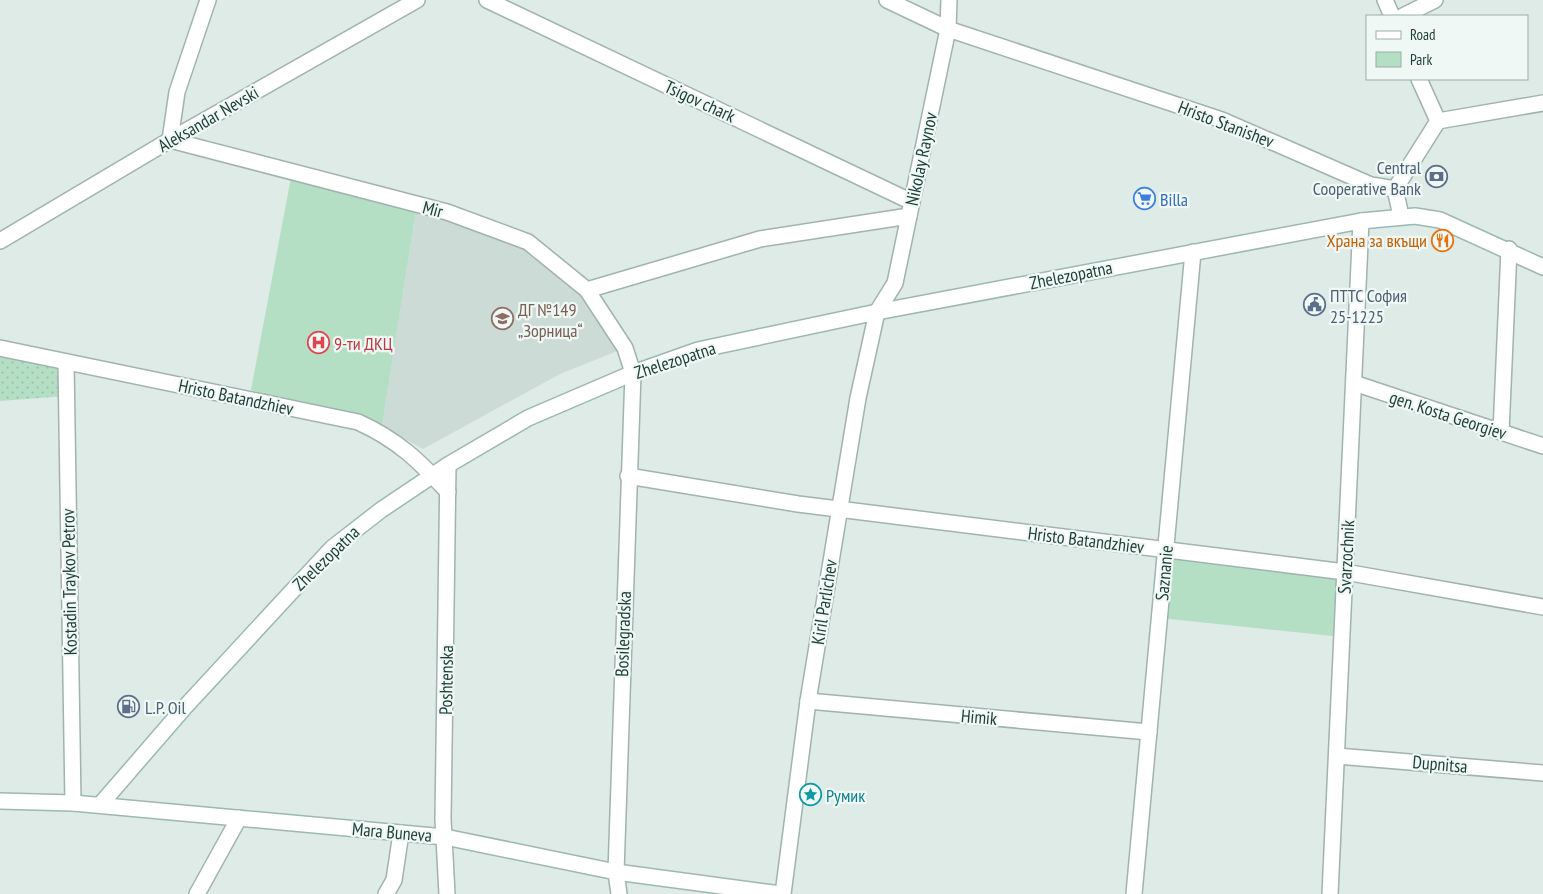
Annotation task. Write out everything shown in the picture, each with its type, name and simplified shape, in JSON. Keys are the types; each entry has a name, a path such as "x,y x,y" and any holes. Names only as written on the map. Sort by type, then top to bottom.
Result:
{"street":[{"path":"170,140 177,92 208,0"},
{"name":"Aleksandar Nevski","path":"0,241 170,140 417,0"},
{"name":"Tsigov chark","path":"487,0 910,209"},
{"name":"Hristo Stanishev","path":"886,0 948,28 1222,120 1371,185 1394,189"},
{"name":"Nikolay Raynov","path":"877,312 895,283 948,28 949,0"},
{"path":"1385,0 1392,15"},
{"path":"1405,15 1435,0"},
{"path":"1419,80 1438,121"},
{"path":"1543,103 1438,121 1394,189 1401,216 1427,217 1440,220 1543,267"},
{"name":"Mir","path":"170,140 448,212 528,242 587,290 625,348 632,373"},
{"path":"587,290 760,239 910,209"},
{"name":"Zhelezopatna","path":"100,805 184,708 332,548 381,510 448,465 528,418 632,373 698,350 877,312 1361,221 1401,216"},
{"name":"Svarzochnik","path":"1330,894 1361,221"},
{"path":"1501,432 1509,250"},
{"name":"Saznanie","path":"1134,894 1193,252"},
{"name":"Kiril Parlichev","path":"782,894 808,701 839,510 858,398 877,312"},
{"name":"Hristo Batandzhiev","path":"0,348 358,422 384,434 404,448 448,492"},
{"name":"Kostadin Traykov Petrov","path":"66,362 73,803"},
{"name":"Bosilegradska","path":"618,894 616,872 632,373"},
{"name":"gen. Kosta Georgiev","path":"1354,384 1543,446"},
{"name":"Poshtenska","path":"448,465 443,820 448,894"},
{"name":"Hristo Batandzhiev","path":"628,476 839,510 1345,572 1543,607"},
{"name":"Himik","path":"808,701 1149,732"},
{"name":"Dupnitsa","path":"1337,756 1543,773"},
{"name":"Mara Buneva","path":"0,801 100,805 445,837 616,872 782,894"},
{"path":"197,894 239,818"},
{"path":"386,894 394,880 401,833"}],"shaded area":[{"name":"ДГ №149 „Зорница“","path":"417,204 528,242 587,290 625,348 560,374 423,449 382,426"}],"green space":[{"path":"292,172 417,204 382,426 358,422 251,390"},
{"path":"0,348 66,362 66,396 0,401"},
{"path":"1166,550 1345,572 1342,637 1160,618"}],"place":[{"name":"Central Cooperative Bank","path":"1437,177"},
{"name":"Billa","path":"1144,199"},
{"name":"Храна за вкъщи","path":"1443,240"},
{"name":"ПТТС София 25-1225","path":"1314,305"},
{"name":"ДГ №149 „Зорница“","path":"502,319"},
{"name":"9-ти ДКЦ","path":"318,343"},
{"name":"L.P. Oil","path":"129,707"},
{"name":"Румик","path":"810,795"}]}
